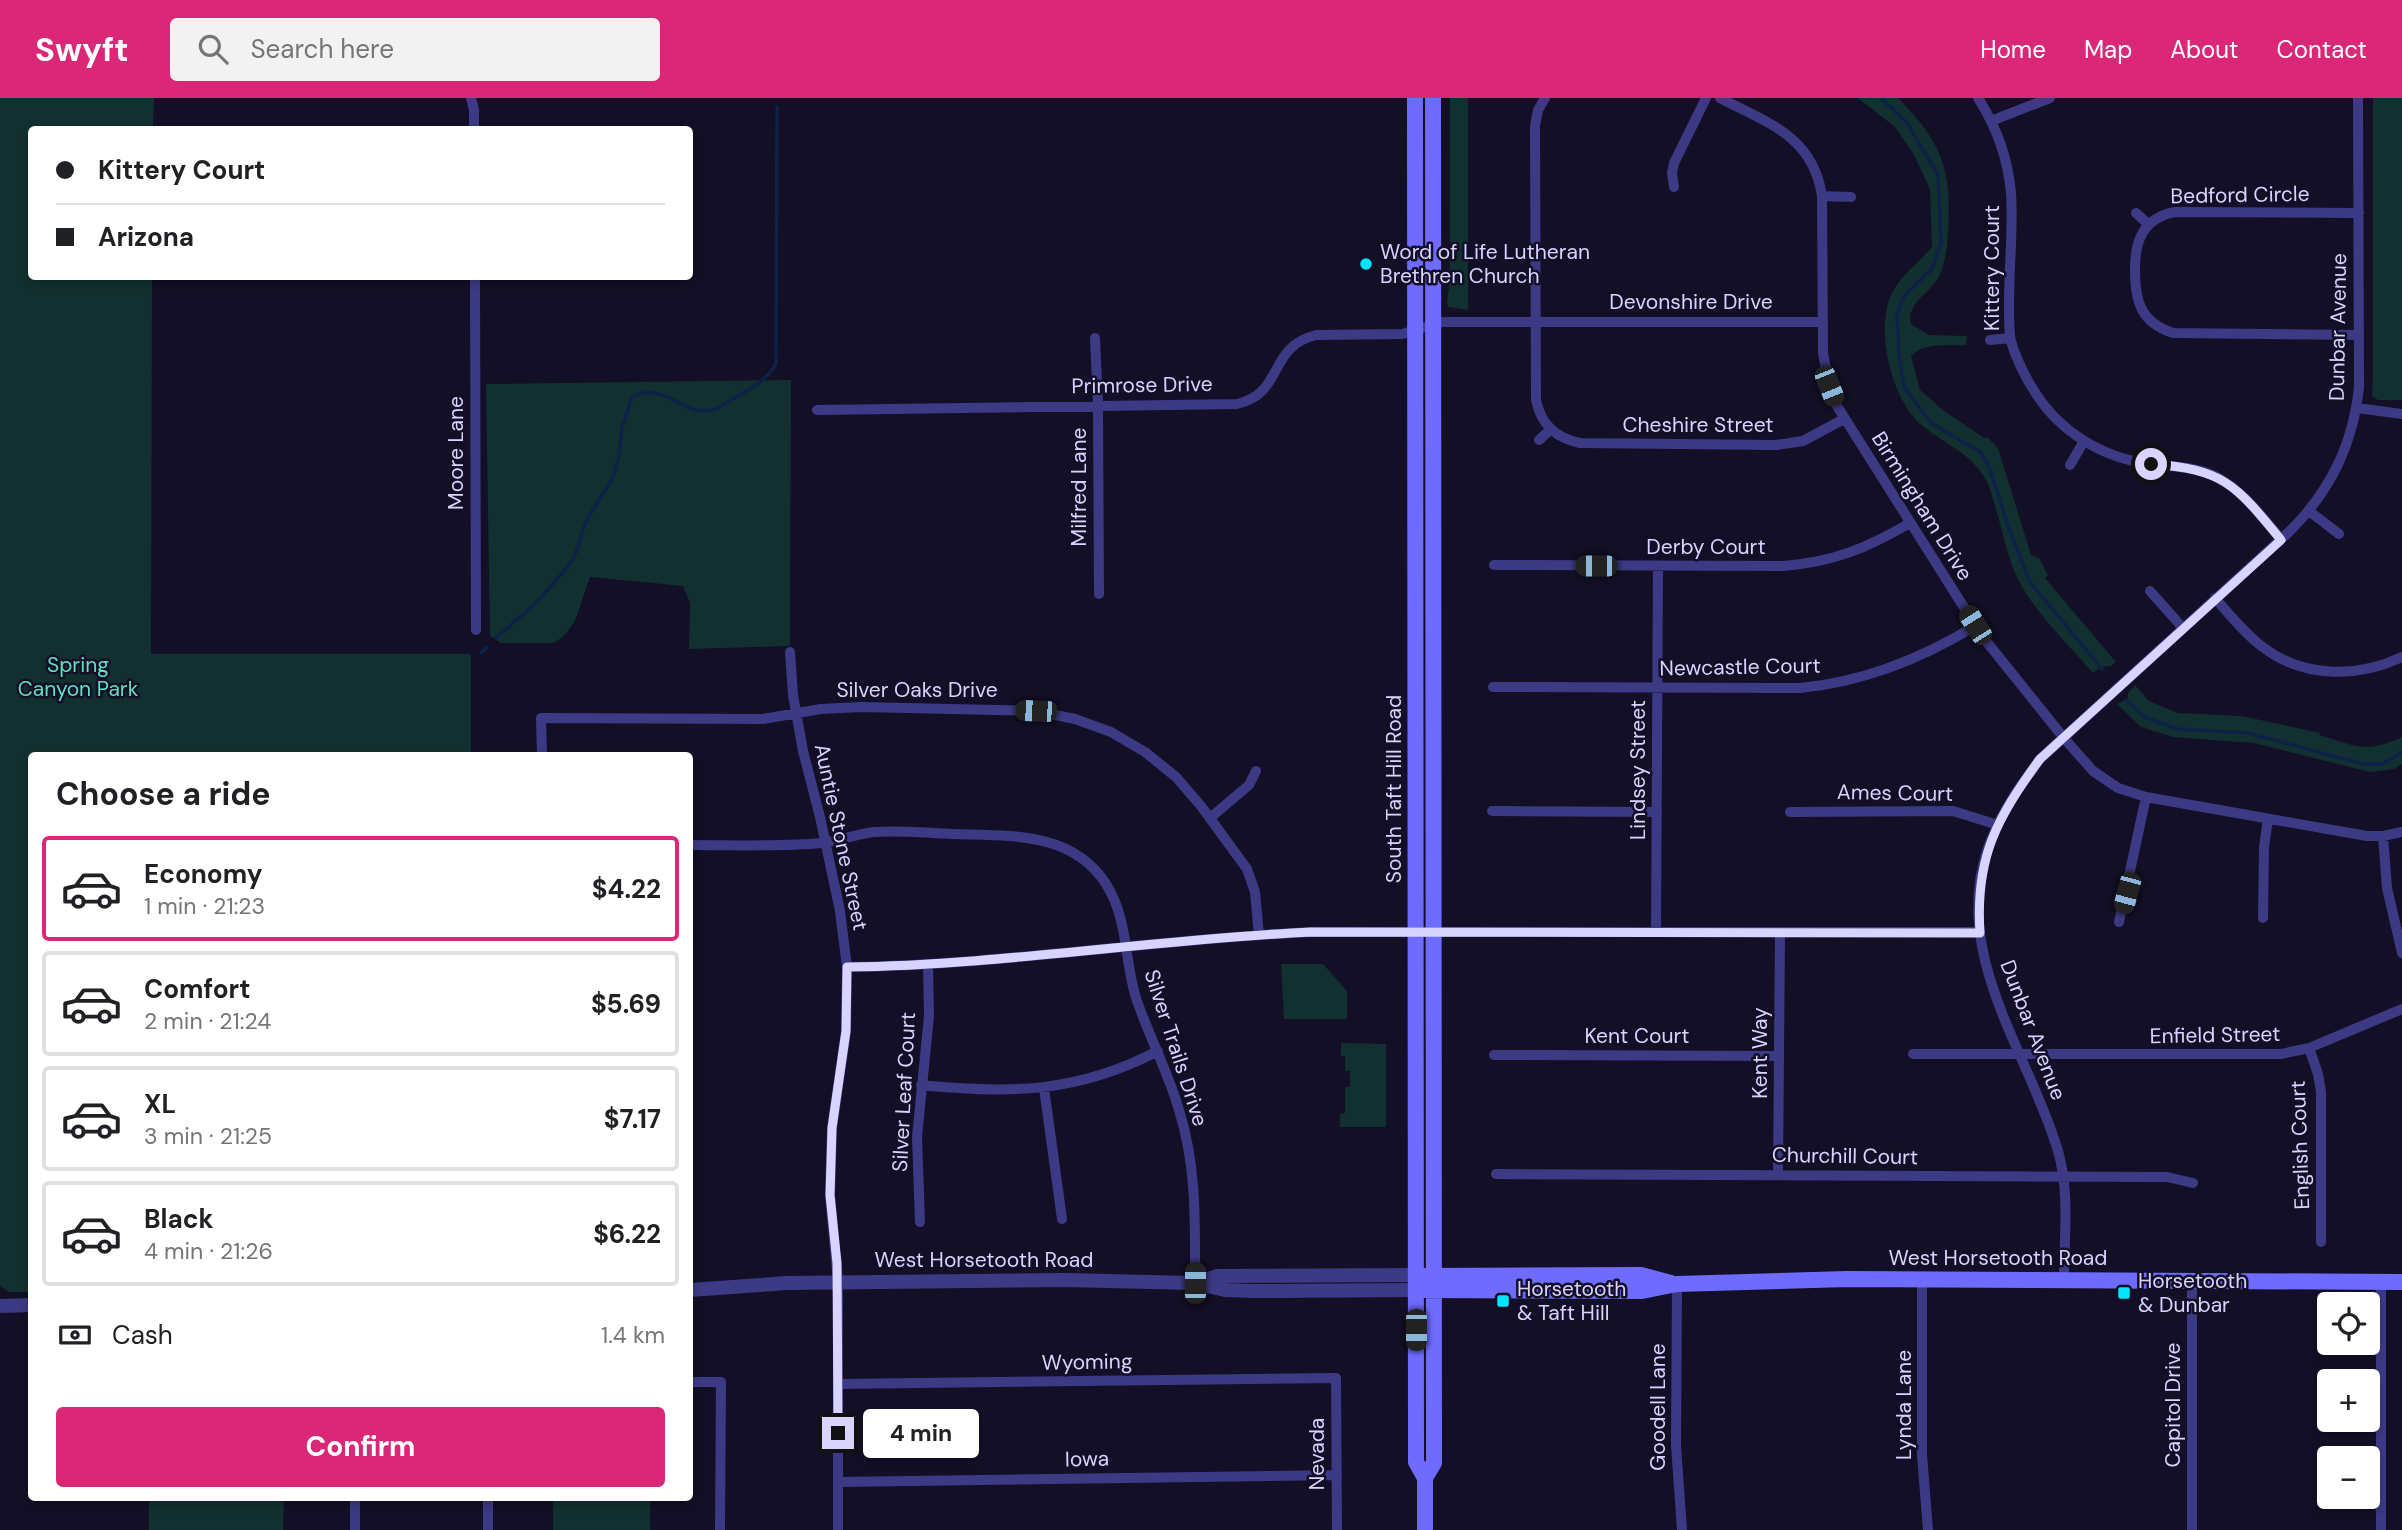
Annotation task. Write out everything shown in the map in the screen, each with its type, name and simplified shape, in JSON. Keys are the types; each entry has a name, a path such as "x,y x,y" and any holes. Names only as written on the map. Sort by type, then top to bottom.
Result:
{"main road":[{"name":"South Taft Hill Road","path":"1415,98 1416,1462 1425,1478 1425,1530"},
{"name":"South Taft Hill Road","path":"1425,1478 1434,1463 1433,98"},
{"name":"West Horsetooth Road","path":"1416,1283 1642,1291 1677,1284 1847,1279 2402,1282"}],"street":[{"path":"471,98 474,126"},
{"path":"1539,440 1550,429 1543,422 1536,400 1535,126 1538,110 1545,98"},
{"path":"1674,187 1674,163 1706,98"},
{"name":"Birmingham Drive","path":"1720,98 1780,128 1798,143 1815,168 1822,196 1824,367 1829,386 1844,419 1975,625 2093,771 2118,788 2146,797 2368,836 2402,832"},
{"name":"Kittery Court","path":"1978,98 1991,121 2007,166 2011,190 2010,338 2024,373 2046,407 2068,430 2084,441 2119,457 2151,464 2183,466 2215,476 2246,498 2281,540"},
{"path":"1991,121 2050,98"},
{"name":"Dunbar Avenue","path":"2064,1279 2064,1178 2052,1133 1989,978 1980,933 1979,896 1986,851 2010,802 2040,759 2281,540 2322,495 2343,457 2357,408 2358,98"},
{"path":"1822,196 1851,197"},
{"name":"Bedford Circle","path":"2359,213 2175,212 2148,224 2138,239 2135,250 2135,290 2143,312 2164,330 2184,335 2359,335"},
{"path":"2136,213 2148,224"},
{"name":"Moore Lane","path":"475,280 476,629"},
{"name":"Devonshire Drive","path":"1434,323 1822,321"},
{"name":"Primrose Drive","path":"817,410 1237,404 1246,402 1264,391 1282,357 1294,343 1304,338 1316,335 1402,334 1434,323"},
{"name":"Milfred Lane","path":"1095,338 1099,594"},
{"path":"1990,340 2010,338"},
{"path":"2357,408 2402,414"},
{"name":"Cheshire Street","path":"1550,429 1560,437 1580,443 1776,445 1803,441 1844,419"},
{"path":"2070,465 2084,441"},
{"path":"2309,511 2339,534"},
{"name":"Derby Court","path":"1494,565 1808,564 1849,554 1910,523"},
{"name":"Lindsey Street","path":"1656,932 1658,566"},
{"path":"2150,592 2183,628"},
{"path":"2215,598 2265,649 2297,665 2315,670 2343,672 2381,666 2402,657"},
{"name":"Newcastle Court","path":"1493,687 1800,688 1838,683 1901,664 1939,648 1975,625"},
{"name":"Auntie Stone Street","path":"790,652 796,713 840,911 847,967 846,1031 834,1106 830,1169 838,1282 838,1530"},
{"name":"Silver Oaks Drive","path":"542,752 541,718 763,719 861,707 1036,711 1075,719 1111,732 1145,752 1177,777 1247,869 1255,892 1259,935"},
{"path":"1210,818 1249,785 1256,771"},
{"path":"2119,922 2146,797"},
{"path":"1492,811 1657,812"},
{"name":"Ames Court","path":"1790,812 1953,811 1998,825"},
{"path":"2263,918 2264,847 2268,819"},
{"name":"Silver Trails Drive","path":"693,845 825,843 855,835 892,831 1020,836 1050,841 1088,863 1106,883 1119,909 1132,984 1180,1113 1191,1167 1195,1206 1195,1283"},
{"path":"2384,836 2386,888 2402,953"},
{"path":"847,967 928,965 1259,935 1415,931 1980,933"},
{"name":"Kent Way","path":"1778,1175 1780,932"},
{"name":"Silver Leaf Court","path":"920,1222 917,1137 929,1016 928,965"},
{"name":"Enfield Street","path":"1913,1054 2270,1055 2309,1048 2402,1009"},
{"name":"English Court","path":"2309,1048 2321,1092 2321,1242"},
{"path":"922,1086 975,1091 1044,1088 1109,1072 1158,1051"},
{"name":"Kent Court","path":"1494,1055 1779,1056"},
{"path":"1044,1088 1062,1219"},
{"name":"Churchill Court","path":"1496,1174 2167,1177 2193,1183"},
{"name":"West Horsetooth Road","path":"693,1290 838,1282 1064,1280 1195,1283 1217,1276 1416,1283"},
{"name":"Lynda Lane","path":"1922,1279 1922,1455 1928,1530"},
{"name":"Capitol Drive","path":"2192,1280 2192,1530"},
{"path":"2381,1282 2381,1530"},
{"name":"Goodell Lane","path":"1677,1284 1676,1445 1682,1530"},
{"path":"0,1297 8,1305 28,1306"},
{"name":"Wyoming","path":"838,1384 1336,1378"},
{"name":"Nevada","path":"1336,1378 1336,1530"},
{"path":"693,1382 721,1382 720,1530"},
{"name":"Iowa","path":"838,1482 1336,1475"},
{"path":"355,1501 355,1530"},
{"path":"488,1501 488,1530"}],"green space":[{"name":"Spring Canyon Park","path":"0,98 154,98 153,126 28,126 28,280 152,280 151,654 471,654 471,752 28,752 28,1292 9,1292 0,1286"},
{"path":"1450,98 1468,98 1468,310 1448,307 1447,303 1450,279"},
{"path":"1858,98 1898,98 1935,144 1946,175 1949,211 1944,264 1937,280 1915,305 1910,317 1911,324 1929,335 1967,336 1966,345 1929,347 1911,356 1920,390 1943,410 1984,438 1987,437 1998,448 2031,555 2039,558 2048,575 2045,578 2116,662 2111,666 2101,667 2093,673 2030,599 2015,573 1990,489 1981,472 1967,457 1924,427 1913,416 1895,384 1886,347 1887,310 1891,295 1899,282 1932,247 1930,189 1913,153 1895,127"},
{"path":"2373,98 2402,98 2402,400 2378,400 2372,396"},
{"path":"791,380 790,646 689,649 690,603 683,586 590,577 575,621 564,636 554,643 501,643 490,636 486,384"},
{"path":"2135,685 2149,701 2178,713 2242,716 2320,733 2319,735 2360,747 2379,745 2402,737 2402,764 2394,769 2370,772 2254,743 2173,737 2141,727 2117,704 2128,699 2128,693"},
{"path":"1281,964 1323,964 1347,991 1347,1019 1284,1019"},
{"path":"1341,1043 1386,1044 1386,1127 1340,1127 1340,1114 1345,1113 1345,1087 1350,1087 1350,1071 1345,1071 1345,1056 1341,1056"},
{"path":"149,1501 284,1501 283,1530 149,1530"},
{"path":"553,1501 650,1501 650,1530 553,1530"}],"waterway":[{"path":"1881,98 1907,123 1938,175 1941,243 1932,269 1904,296 1897,315 1904,387 1931,423 1980,452 1990,469 2009,529 2030,582 2102,669"},
{"path":"496,638 538,601 570,564 585,523 613,477 619,457 622,428 632,397 655,393 694,409 715,409 760,382 776,364 777,107"},
{"path":"481,653 487,647"},
{"path":"2126,700 2145,717 2177,729 2248,733 2363,764 2382,764 2402,752"}],"place":[{"name":"Word of Life Lutheran Brethren Church","path":"1366,264"},
{"name":"Horsetooth & Dunbar","path":"2124,1293"},
{"name":"Horsetooth & Taft Hill","path":"1503,1301"}],"route":[{"path":"838,1433 837,1263 830,1195 832,1128 846,1031 847,967 990,961 1227,937 1311,932 1980,933 1979,896 1986,851 2010,802 2040,759 2281,540 2246,498 2215,476 2183,466 2151,464"}]}
